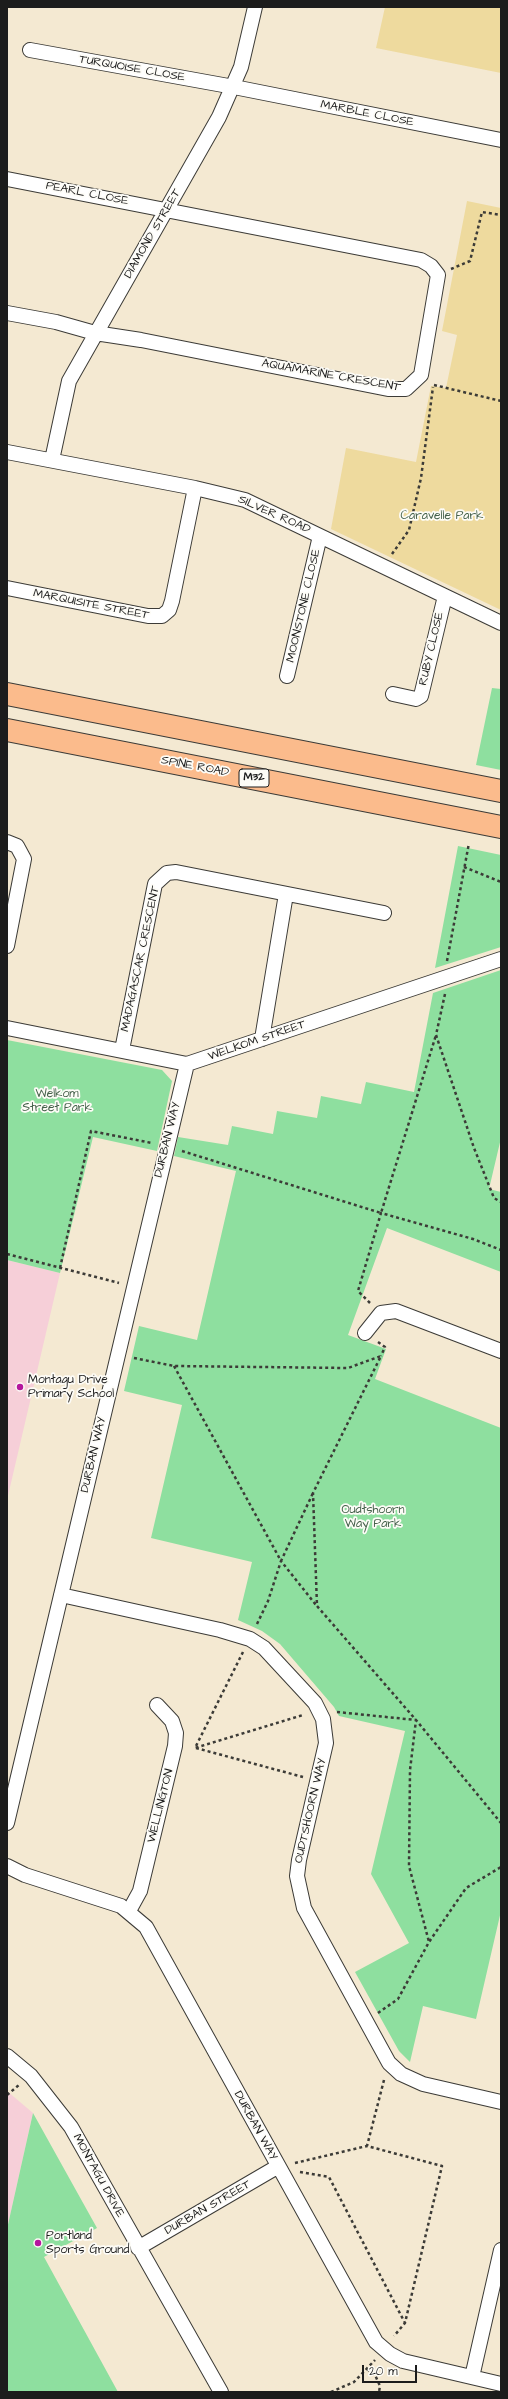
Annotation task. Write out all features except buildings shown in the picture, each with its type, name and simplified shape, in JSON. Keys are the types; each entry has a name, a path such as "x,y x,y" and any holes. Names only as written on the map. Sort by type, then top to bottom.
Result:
{"main road":[{"path":"7,694 501,791"},
{"name":"SPINE ROAD","path":"7,730 501,827"}],"street":[{"name":"DIAMOND STREET","path":"52,460 70,381 95,333 168,210 234,87 241,67 255,7"},
{"name":"TURQUOISE CLOSE","path":"30,50 234,87"},
{"name":"MARBLE CLOSE","path":"234,87 501,140"},
{"name":"PEARL CLOSE","path":"7,179 168,210"},
{"path":"168,210 421,260 431,266 438,275 422,375"},
{"name":"AQUAMARINE CRESCENT","path":"7,313 56,322 95,333 141,340 388,389 406,389 422,375"},
{"name":"SILVER ROAD","path":"7,452 195,488 245,500 501,623"},
{"name":"MARQUISITE STREET","path":"7,588 148,616 162,616 169,610 172,602 195,488"},
{"name":"MOONSTONE CLOSE","path":"287,676 320,536"},
{"name":"RUBY CLOSE","path":"393,694 416,699 422,694 445,596"},
{"path":"7,842 17,846 24,858 7,946"},
{"name":"MADAGASCAR CRESCENT","path":"122,1050 155,884 162,876 176,872 384,913"},
{"path":"262,1039 286,894"},
{"name":"WELKOM STREET","path":"187,1064 501,959"},
{"path":"7,1028 187,1064"},
{"name":"DURBAN WAY","path":"7,1823 62,1595 166,1146 187,1064"},
{"path":"365,1333 381,1313 388,1311 404,1313 501,1351"},
{"name":"OUDTSHOORN WAY","path":"62,1595 220,1630 250,1639 264,1648 319,1710 325,1728 326,1743 299,1860 297,1876 299,1892 304,1908 389,2063 401,2074 423,2084 501,2102"},
{"name":"WELLINGTON","path":"129,1911 140,1891 175,1746 176,1733 172,1720 157,1704"},
{"name":"DURBAN WAY","path":"7,1866 25,1875 112,1902 129,1911 146,1927 370,2334 384,2350 402,2361 501,2384"},
{"name":"MONTAGU DRIVE","path":"7,2056 31,2076 71,2127 220,2392"},
{"name":"DURBAN STREET","path":"138,2248 277,2167"},
{"path":"472,2377 501,2250"}],"path":[{"path":"438,275 470,261 482,212 501,215"},
{"path":"422,375 433,385 501,402"},
{"path":"379,564 397,550 409,530 421,478 433,385"},
{"path":"381,1313 358,1291 436,1035 446,996 444,978 469,843"},
{"path":"464,868 501,882"},
{"path":"436,1035 474,1148 494,1198 501,1202"},
{"path":"60,1268 91,1131 166,1146 381,1214 473,1239 501,1250"},
{"path":"7,1254 133,1286"},
{"path":"118,1353 174,1366 348,1368 381,1356 313,1492 281,1561 268,1601 195,1748"},
{"path":"174,1366 281,1561 316,1606 416,1720 501,1823"},
{"path":"313,1492 316,1606"},
{"path":"195,1748 319,1710 416,1720"},
{"path":"416,1720 410,1770 409,1866 429,1942"},
{"path":"175,1746 195,1748 317,1781"},
{"path":"366,2022 398,1999 429,1942 466,1888 501,1867"},
{"path":"367,2146 389,2063"},
{"path":"277,2167 367,2146 442,2166 405,2323 384,2350 354,2382 331,2392"},
{"path":"277,2167 329,2177 405,2323"},
{"path":"367,2369 375,2375 380,2386 379,2392"}],"shaded area":[{"name":"Montagu Drive Primary School","path":"7,1260 60,1273 7,1500"},
{"path":"7,2091 33,2113 7,2229"}],"green space":[{"path":"492,688 501,689 501,770 476,765"},
{"path":"458,846 501,855 501,947 435,968"},
{"name":"Oudtshoorn Way Park","path":"501,970 501,1138 489,1189 501,1192 501,1272 387,1228 348,1335 386,1349 375,1379 501,1428 501,1911 476,2019 423,2006 410,2062 399,2051 355,1972 409,1943 371,1874 405,1731 339,1716 334,1707 280,1644 262,1631 238,1620 252,1562 151,1538 182,1405 124,1391 139,1326 197,1340 236,1171 174,1156 178,1137 228,1145 232,1126 273,1134 277,1111 317,1118 321,1096 361,1104 366,1082 414,1092 433,993"},
{"name":"Welkom Street Park","path":"7,1040 162,1070 172,1081 157,1151 93,1137 60,1273 7,1260"},
{"name":"Portland Sports Ground","path":"33,2113 97,2228 44,2257 118,2392 7,2392 7,2229"}],"sand":[{"path":"385,7 501,7 501,73 376,48"},
{"name":"Caravelle Park","path":"467,201 501,208 501,610 331,529 346,448 416,462 431,386 446,388 457,335 442,331"}],"place":[{"name":"Montagu Drive Primary School","path":"20,1387"},
{"name":"Portland Sports Ground","path":"38,2243"}]}
